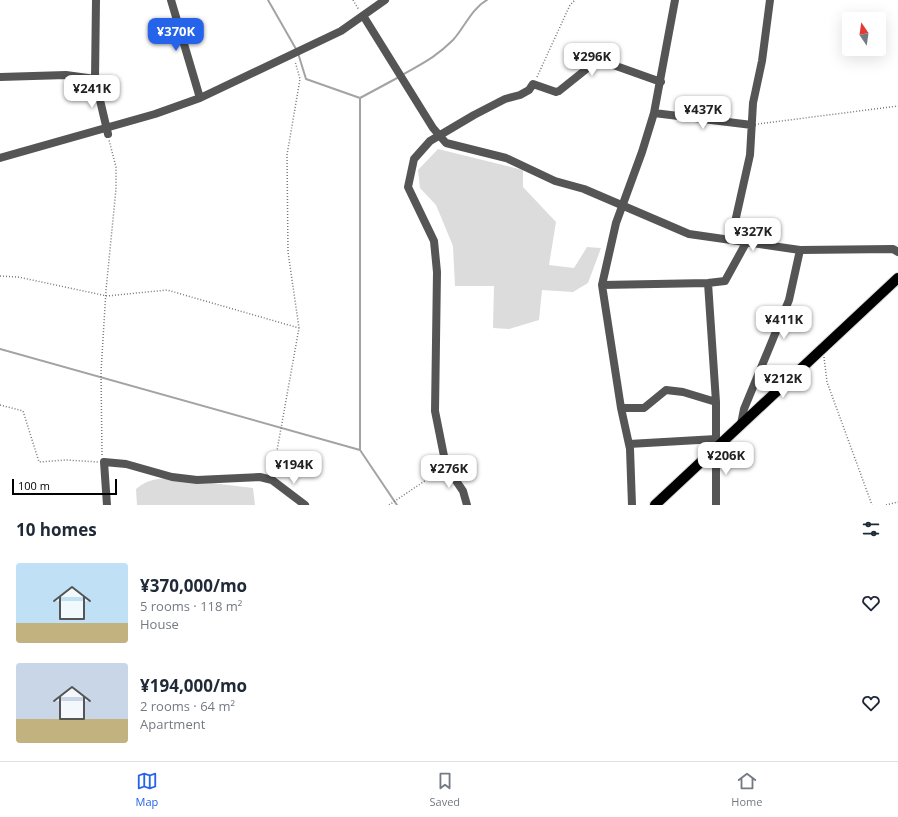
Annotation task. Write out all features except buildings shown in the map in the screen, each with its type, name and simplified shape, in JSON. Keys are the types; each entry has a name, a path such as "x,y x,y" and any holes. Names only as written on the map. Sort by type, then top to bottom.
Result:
{"main road":[{"path":"655,505 716,443 740,424 898,278"}],"street":[{"path":"96,0 95,79 107,131"},
{"path":"171,0 200,98"},
{"path":"0,158 107,131 200,98 341,31 364,17 385,0"},
{"path":"632,505 629,444 621,408 602,284 616,223 624,204 654,113 661,82 675,0"},
{"path":"731,240 750,155 753,103 762,61 770,0"},
{"path":"364,17 438,135 446,142 506,158 554,181 584,189 624,204 689,234 747,241 800,250 893,249 898,252"},
{"path":"467,505 463,491 446,466 435,411 437,272 434,241 408,187 414,159 438,135 505,99 520,96 529,90 534,84 556,92 559,91 594,63 602,61 661,82"},
{"path":"0,77 66,75 95,79"},
{"path":"654,113 752,125"},
{"path":"602,284 708,283 725,281 747,241"},
{"path":"740,424 744,409 789,300 800,250"},
{"path":"708,283 716,402 716,505"},
{"path":"621,408 644,408 666,390 683,392 716,402"},
{"path":"629,444 716,443"},
{"path":"107,505 104,462 126,464 172,477 197,480 260,477 272,480 305,505"}],"path":[{"path":"353,0 364,17"},
{"path":"534,84 570,5 575,0"},
{"path":"272,480 299,328 288,252 287,155 300,79 292,53"},
{"path":"752,125 898,106"},
{"path":"0,405 23,411 39,462 66,460 104,462 101,413 101,372 116,189 116,167 107,131"},
{"path":"0,276 18,277 107,296 167,290 299,328"},
{"path":"821,350 825,359 827,382 872,505"},
{"path":"389,505 446,466"},
{"path":"886,505 898,502"}],"shaded area":[{"path":"438,149 523,170 523,187 556,222 549,265 574,268 587,247 601,248 588,283 573,292 542,290 539,320 509,329 493,328 494,286 455,286 453,246 436,205 420,188 418,170"},
{"path":"170,478 253,488 255,505 137,505 136,489 148,481"}],"waterway":[{"path":"268,0 296,49"},
{"path":"402,75 447,46 457,35 468,18 481,4 487,0"},
{"path":"298,53 306,79 360,98"},
{"path":"360,450 360,98 399,77"},
{"path":"0,349 360,450 397,505"}]}
